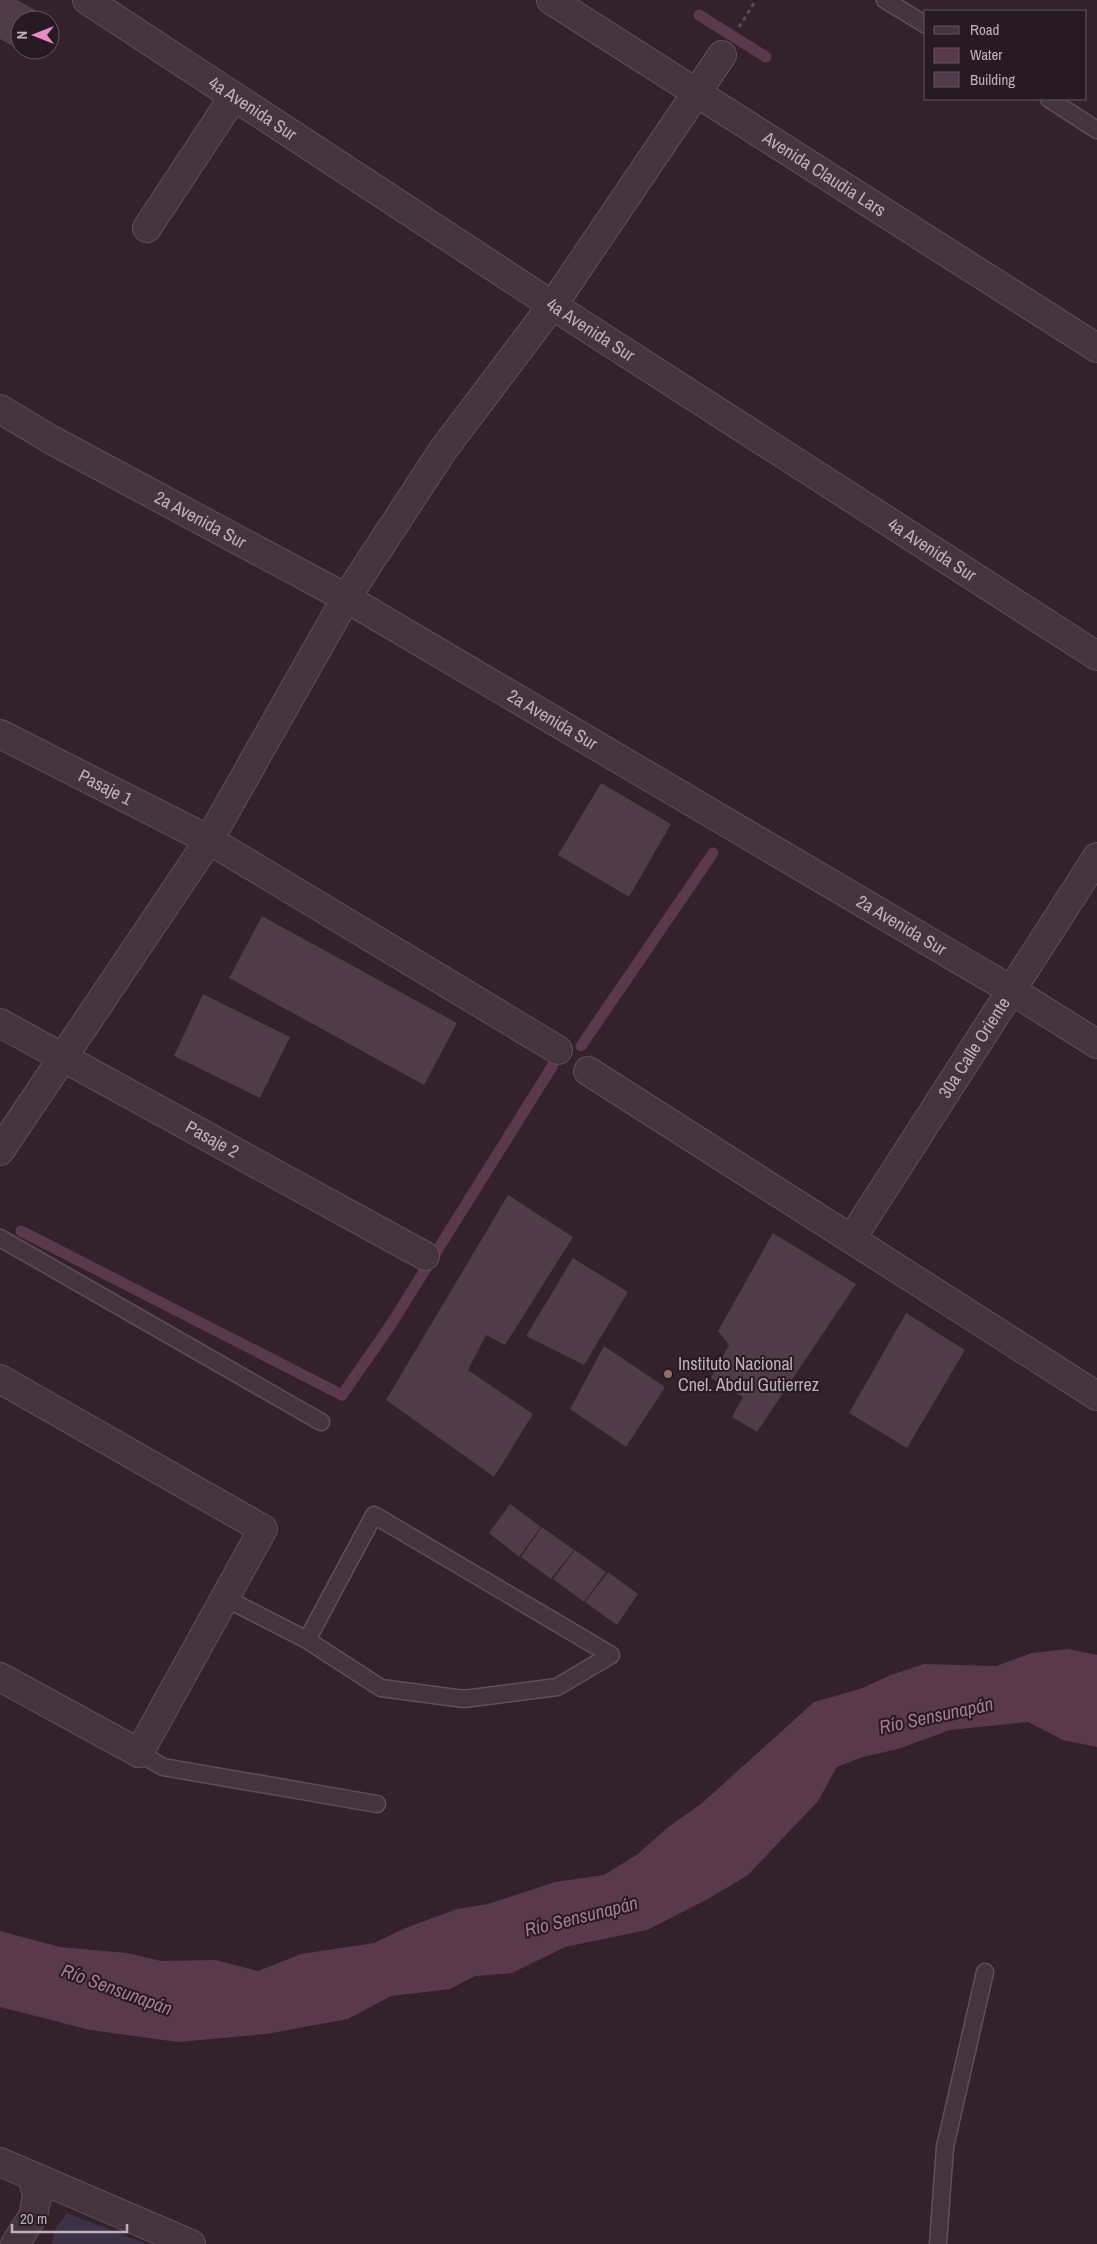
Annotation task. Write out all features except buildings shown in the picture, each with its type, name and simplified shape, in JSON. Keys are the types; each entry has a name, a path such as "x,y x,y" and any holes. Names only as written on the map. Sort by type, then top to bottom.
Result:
{"street":[{"name":"4a Avenida Sur","path":"87,0 552,305 1097,656"},
{"name":"Avenida Claudia Lars","path":"551,0 695,94 1097,348"},
{"path":"0,1150 209,840 346,598 443,450 552,305 722,55"},
{"path":"147,228 234,96"},
{"name":"2a Avenida Sur","path":"0,409 50,439 346,598 1011,990 1097,1044"},
{"name":"Pasaje 1","path":"0,734 209,840 558,1050"},
{"name":"30a Calle Oriente","path":"852,1238 1097,857"},
{"name":"Pasaje 2","path":"0,1023 425,1256"},
{"path":"588,1071 1097,1396"},
{"path":"0,1379 263,1529 139,1753 0,1676"},
{"path":"0,2162 190,2244"},
{"path":"16,2244 33,2216 37,2196 32,2176"}],"lane":[{"path":"885,0 924,23"},
{"path":"1051,100 1097,130"},
{"path":"0,1238 320,1422"},
{"path":"225,1598 307,1640 381,1688 464,1699 556,1687 611,1655 374,1515 307,1640"},
{"path":"139,1753 163,1767 377,1804"},
{"path":"938,2244 945,2147 985,1972"}],"path":[{"path":"743,21 756,0"}],"shaded area":[{"path":"67,2213 147,2244 52,2244 54,2231"}],"water":[{"name":"Río Sensunapán","path":"1068,1649 1097,1655 1097,1747 1063,1740 1028,1722 950,1730 898,1749 863,1757 837,1767 818,1801 748,1875 708,1899 647,1930 565,1947 512,1973 475,1976 450,1989 391,1996 348,2019 266,2034 178,2042 90,2030 0,2007 0,1931 60,1947 127,1953 161,1961 215,1960 258,1971 301,1954 374,1943 408,1927 457,1909 488,1904 555,1882 604,1875 638,1854 668,1827 701,1804 814,1702 860,1689 891,1675 924,1664 996,1666 1032,1653"}],"waterway":[{"path":"699,15 766,57"},
{"path":"581,1046 713,853"},
{"path":"21,1231 342,1395 390,1326 553,1065"}],"place":[{"name":"Instituto Nacional Cnel. Abdul Gutierrez","path":"668,1374"}]}
